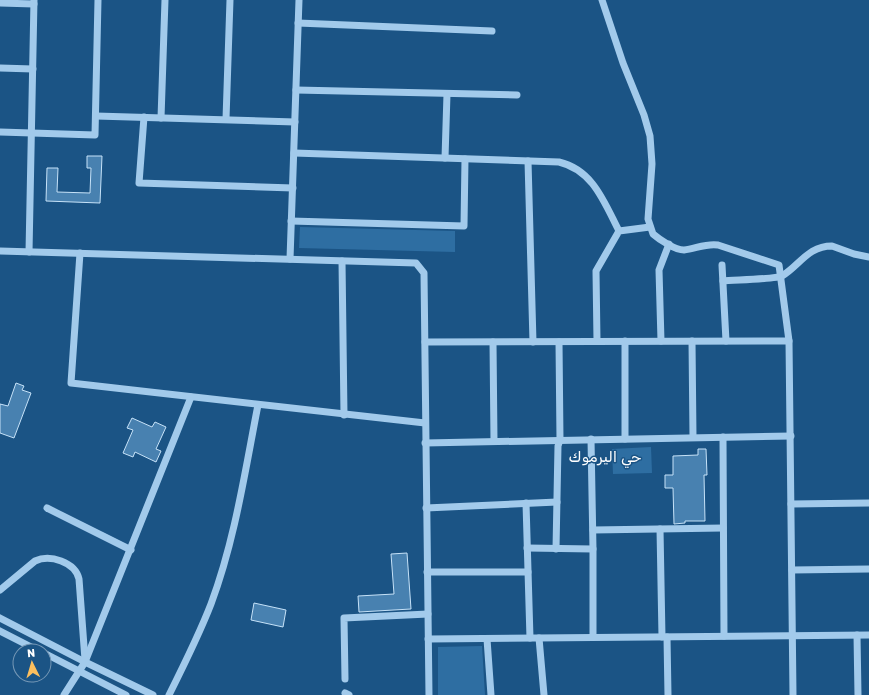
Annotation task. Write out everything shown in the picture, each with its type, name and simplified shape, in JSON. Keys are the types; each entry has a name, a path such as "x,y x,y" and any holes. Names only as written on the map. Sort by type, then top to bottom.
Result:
{"street":[{"path":"0,132 95,134 98,0"},
{"path":"161,118 165,0"},
{"path":"226,120 230,0"},
{"path":"290,259 299,0"},
{"path":"602,0 623,63 644,115 650,136 652,155 648,215 650,227 654,236 682,250 718,244 779,265 789,341 793,695"},
{"path":"0,3 34,2 29,252"},
{"path":"298,23 492,31"},
{"path":"0,68 32,69"},
{"path":"296,90 517,96"},
{"path":"445,158 447,94"},
{"path":"96,116 295,122"},
{"path":"144,117 139,183 292,188"},
{"path":"294,153 558,162 570,164 579,170 590,181 598,192 619,231"},
{"path":"291,221 464,226 466,159"},
{"path":"528,161 533,342"},
{"path":"619,231 650,227"},
{"path":"597,342 596,271 619,231"},
{"path":"661,341 659,270 669,244"},
{"path":"723,281 781,277 811,251 821,247 832,246 854,254 869,257"},
{"path":"0,251 416,263 424,273 429,695"},
{"path":"80,253 71,383 425,423"},
{"path":"342,261 344,415"},
{"path":"722,265 726,341"},
{"path":"692,341 693,438"},
{"path":"425,342 789,341"},
{"path":"493,342 494,441"},
{"path":"556,548 558,446 560,440 559,342"},
{"path":"625,342 626,439"},
{"path":"64,695 85,662 191,397"},
{"path":"169,695 203,625 220,577 237,514 258,405"},
{"path":"425,442 791,436"},
{"path":"723,437 724,636"},
{"path":"591,439 593,637"},
{"path":"426,508 557,502"},
{"path":"526,503 530,638"},
{"path":"791,504 869,503"},
{"path":"47,508 131,550"},
{"path":"593,530 723,528"},
{"path":"660,529 664,637 668,695"},
{"path":"528,548 593,549"},
{"path":"0,590 39,559 51,558 70,565 76,571 79,580 85,662"},
{"path":"792,570 869,569"},
{"path":"427,572 528,572"},
{"path":"345,679 344,618 428,614"},
{"path":"0,618 153,695"},
{"path":"0,631 23,643"},
{"path":"857,635 858,695"},
{"path":"428,639 869,635"},
{"path":"539,638 544,695"},
{"path":"487,639 491,695"},
{"path":"52,657 126,695"}],"shaded area":[{"path":"300,227 455,231 455,252 299,248"},
{"path":"651,447 652,473 613,474 612,449"},
{"path":"482,646 485,695 438,695 438,647"}],"building":[{"path":"87,156 102,156 100,203 46,201 47,168 58,168 57,192 90,193 91,168 87,168"},
{"path":"16,383 24,386 22,390 31,393 14,438 0,433 0,404 8,406"},
{"path":"132,418 152,427 155,422 166,427 156,449 161,451 156,462 135,452 133,457 123,453 133,430 127,428"},
{"path":"698,449 706,449 707,475 704,475 705,521 685,521 685,523 674,524 673,488 665,488 665,475 673,475 673,456 698,455"},
{"path":"407,553 411,609 359,612 358,596 394,594 391,554"},
{"path":"254,603 286,610 283,627 251,620"}],"district":[{"name":"حي اليرموك","path":"605,457"}]}
